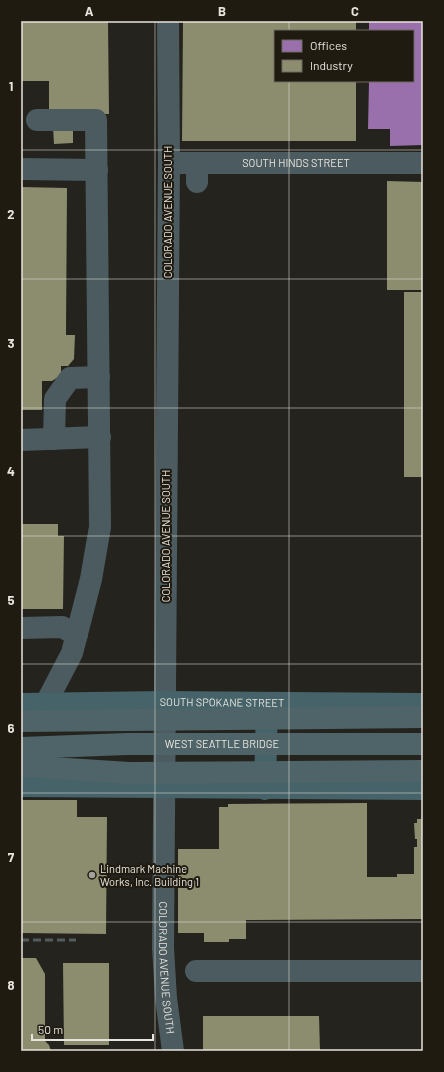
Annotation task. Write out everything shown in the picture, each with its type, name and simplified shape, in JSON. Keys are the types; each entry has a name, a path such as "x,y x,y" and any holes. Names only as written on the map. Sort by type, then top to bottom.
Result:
{"highway":[{"path":"21,721 423,717"},
{"name":"WEST SEATTLE BRIDGE","path":"21,748 127,744 423,744"},
{"path":"21,766 129,773 423,771"}],"main road":[{"name":"SOUTH SPOKANE STREET","path":"21,704 164,702 267,696 423,704"},
{"path":"265,789 267,696"},
{"path":"21,786 423,789"}],"street":[{"name":"COLORADO AVENUE SOUTH","path":"168,21 174,551 164,702 163,948 166,998 172,1051"},
{"path":"37,120 96,120 97,170 100,527 91,579 72,653 46,704"},
{"name":"SOUTH HINDS STREET","path":"169,163 197,172 423,163"},
{"path":"21,170 97,170"},
{"path":"54,439 55,399 70,378 99,377"},
{"path":"21,440 100,437"},
{"path":"21,628 62,627 77,635"},
{"path":"196,971 423,971"}],"building: Offices":[{"path":"369,21 423,21 423,145 390,146 390,129 368,129 369,82 414,82 414,30 369,30"}],"building: Industry":[{"path":"21,21 108,21 109,114 49,114 49,81 21,81"},
{"path":"183,21 356,21 356,30 274,30 274,82 356,82 356,141 182,141"},
{"path":"73,126 73,143 54,144 53,127"},
{"path":"387,181 423,182 423,290 387,290"},
{"path":"21,187 67,188 66,335 75,335 74,359 68,366 61,366 61,375 52,381 42,381 42,410 21,410"},
{"path":"404,292 423,292 423,477 404,477"},
{"path":"21,524 58,524 58,536 64,536 63,609 21,609"},
{"path":"21,800 77,800 77,817 107,817 106,934 21,933"},
{"path":"367,803 367,877 397,877 397,874 414,874 414,847 417,847 417,839 415,839 414,823 417,823 417,819 423,819 423,919 246,920 246,939 229,939 229,942 204,942 204,933 178,933 178,849 219,849 219,807 228,807 228,804"},
{"path":"21,958 36,958 45,974 45,1041 49,1045 51,1051 21,1051"},
{"path":"63,963 109,963 109,1045 64,1045"},
{"path":"203,1016 319,1016 320,1051 203,1051"}],"railway":[{"path":"21,940 76,940"}],"place":[{"name":"Lindmark Machine Works, Inc. Building 1","path":"92,875"}]}
